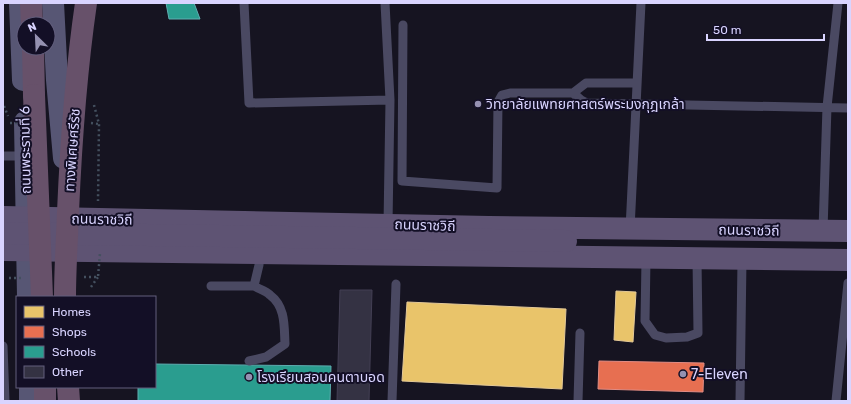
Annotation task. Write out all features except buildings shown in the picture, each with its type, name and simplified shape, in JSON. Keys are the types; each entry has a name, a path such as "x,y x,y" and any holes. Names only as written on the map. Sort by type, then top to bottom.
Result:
{"highway":[{"path":"31,3 32,16"},
{"name":"ทางพิเศษศรีรัช","path":"66,296 73,123 86,3"},
{"path":"33,56 42,296"},
{"path":"45,388 45,401"},
{"path":"68,388 69,401"}],"main road":[{"name":"ถนนพระรามที่ 6","path":"20,3 25,111 28,296"},
{"path":"53,3 58,86 70,219 71,296"},
{"name":"ถนนราชวิถี","path":"3,217 630,229 848,230"},
{"path":"316,223 318,253"},
{"path":"3,233 848,245"},
{"name":"ถนนราชวิถี","path":"3,250 260,252 646,259 848,260"},
{"path":"30,388 30,401"},
{"path":"75,388 76,401"}],"lane":[{"path":"244,3 248,103 390,100"},
{"path":"385,3 390,100 388,224"},
{"path":"630,229 641,3"},
{"path":"823,230 827,107 838,3"},
{"path":"403,25 402,181 497,188 498,102 502,95 510,93 573,93 586,84 636,83"},
{"path":"573,93 587,103 848,108"},
{"path":"3,156 25,156"},
{"path":"254,286 259,265 260,252"},
{"path":"646,259 645,321 655,335 666,338 687,338 698,333 697,259"},
{"path":"740,401 742,260"},
{"path":"392,401 396,284"},
{"path":"836,401 846,319 848,284"},
{"path":"211,286 254,286 270,295 281,307 284,318 285,344 266,357 249,361"},
{"path":"578,401 580,333"},
{"path":"3,346 5,401"}],"path":[{"path":"93,100 98,124 98,203"},
{"path":"91,287 98,277 100,250"}],"place":[{"name":"วิทยาลัยแพทยศาสตร์พระมงกุฎเกล้า","path":"478,104"},
{"name":"7-Eleven","path":"683,374"},
{"name":"โรงเรียนสอนคนตาบอด","path":"249,377"}]}
